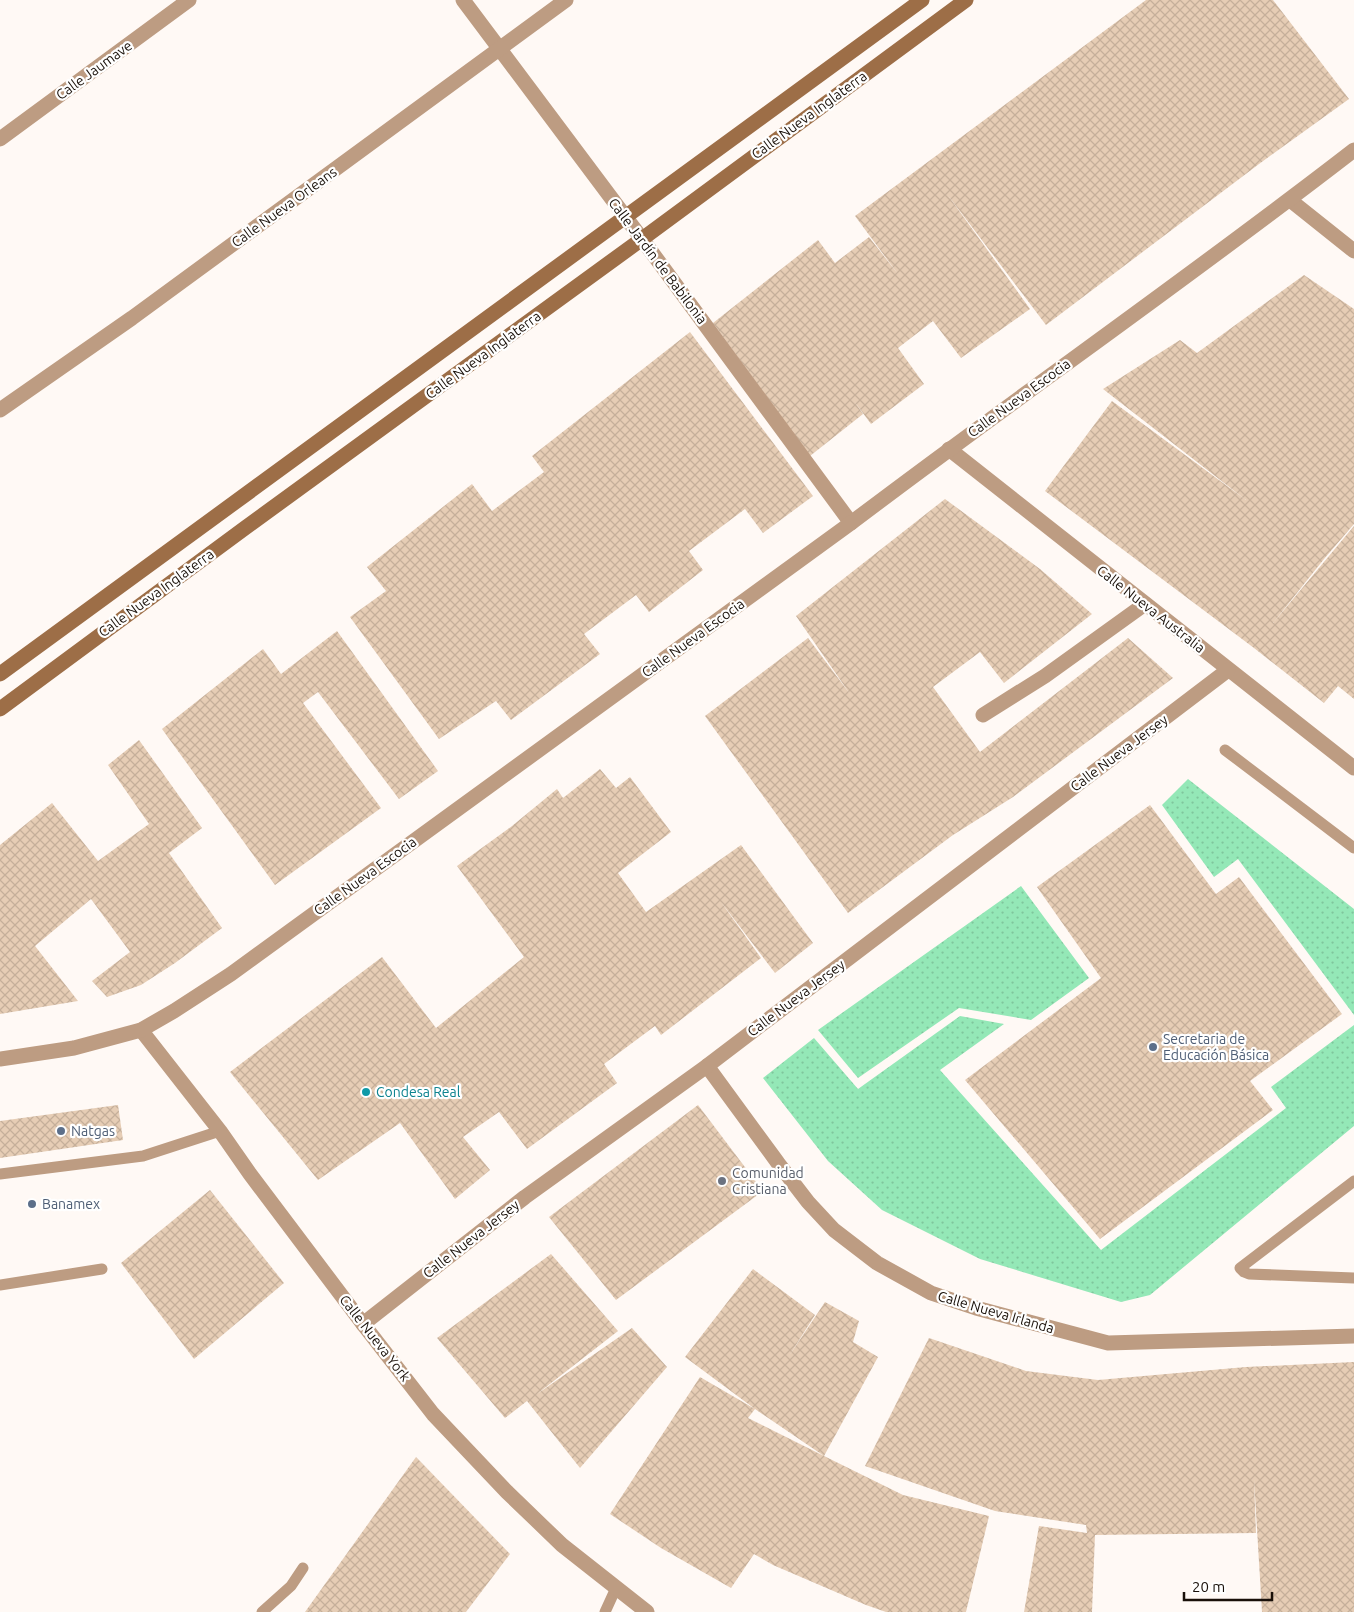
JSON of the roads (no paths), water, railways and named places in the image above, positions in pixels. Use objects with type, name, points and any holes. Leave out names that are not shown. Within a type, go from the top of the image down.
[{"type":"street","name":"Calle Jaumave","points":[[0,139],[189,0]]},
{"type":"street","name":"Calle Jardín de Babilonia","points":[[463,0],[626,217],[851,523]]},
{"type":"street","name":"Calle Nueva Orleans","points":[[0,410],[140,313],[566,0]]},
{"type":"street","name":"Calle Nueva Inglaterra","points":[[0,674],[922,0]]},
{"type":"street","name":"Calle Nueva Inglaterra","points":[[0,709],[245,528],[642,240],[966,0]]},
{"type":"street","name":"Calle Nueva Escocia","points":[[0,1059],[74,1048],[140,1030],[174,1011],[231,974],[851,523],[949,449],[1290,200],[1354,150]]},
{"type":"street","points":[[1290,200],[1354,251]]},
{"type":"street","name":"Calle Nueva Australia","points":[[949,449],[1354,768]]},
{"type":"street","points":[[983,715],[1045,676],[1145,604]]},
{"type":"street","name":"Calle Nueva Jersey","points":[[363,1324],[526,1197],[707,1066],[1228,670]]},
{"type":"street","name":"Calle Nueva York","points":[[140,1030],[220,1131],[250,1174],[433,1414],[507,1492],[562,1545],[647,1612]]},
{"type":"street","name":"Calle Nueva Irlanda","points":[[707,1066],[778,1164],[808,1202],[834,1230],[877,1262],[931,1293],[976,1308],[1108,1343],[1354,1336]]},
{"type":"lane","points":[[1225,750],[1354,848]]},
{"type":"lane","points":[[0,1174],[143,1156],[220,1131]]},
{"type":"lane","points":[[1354,1181],[1240,1268],[1249,1274],[1354,1278]]},
{"type":"lane","points":[[0,1285],[102,1269]]},
{"type":"lane","points":[[262,1612],[290,1586],[303,1568]]},
{"type":"lane","points":[[605,1612],[616,1588]]},
{"type":"place","name":"Secretaria de Educación Básica","points":[[1153,1047]]},
{"type":"place","name":"Condesa Real","points":[[366,1092]]},
{"type":"place","name":"Natgas","points":[[61,1131]]},
{"type":"place","name":"Comunidad Cristiana","points":[[722,1181]]},
{"type":"place","name":"Banamex","points":[[32,1204]]}]
